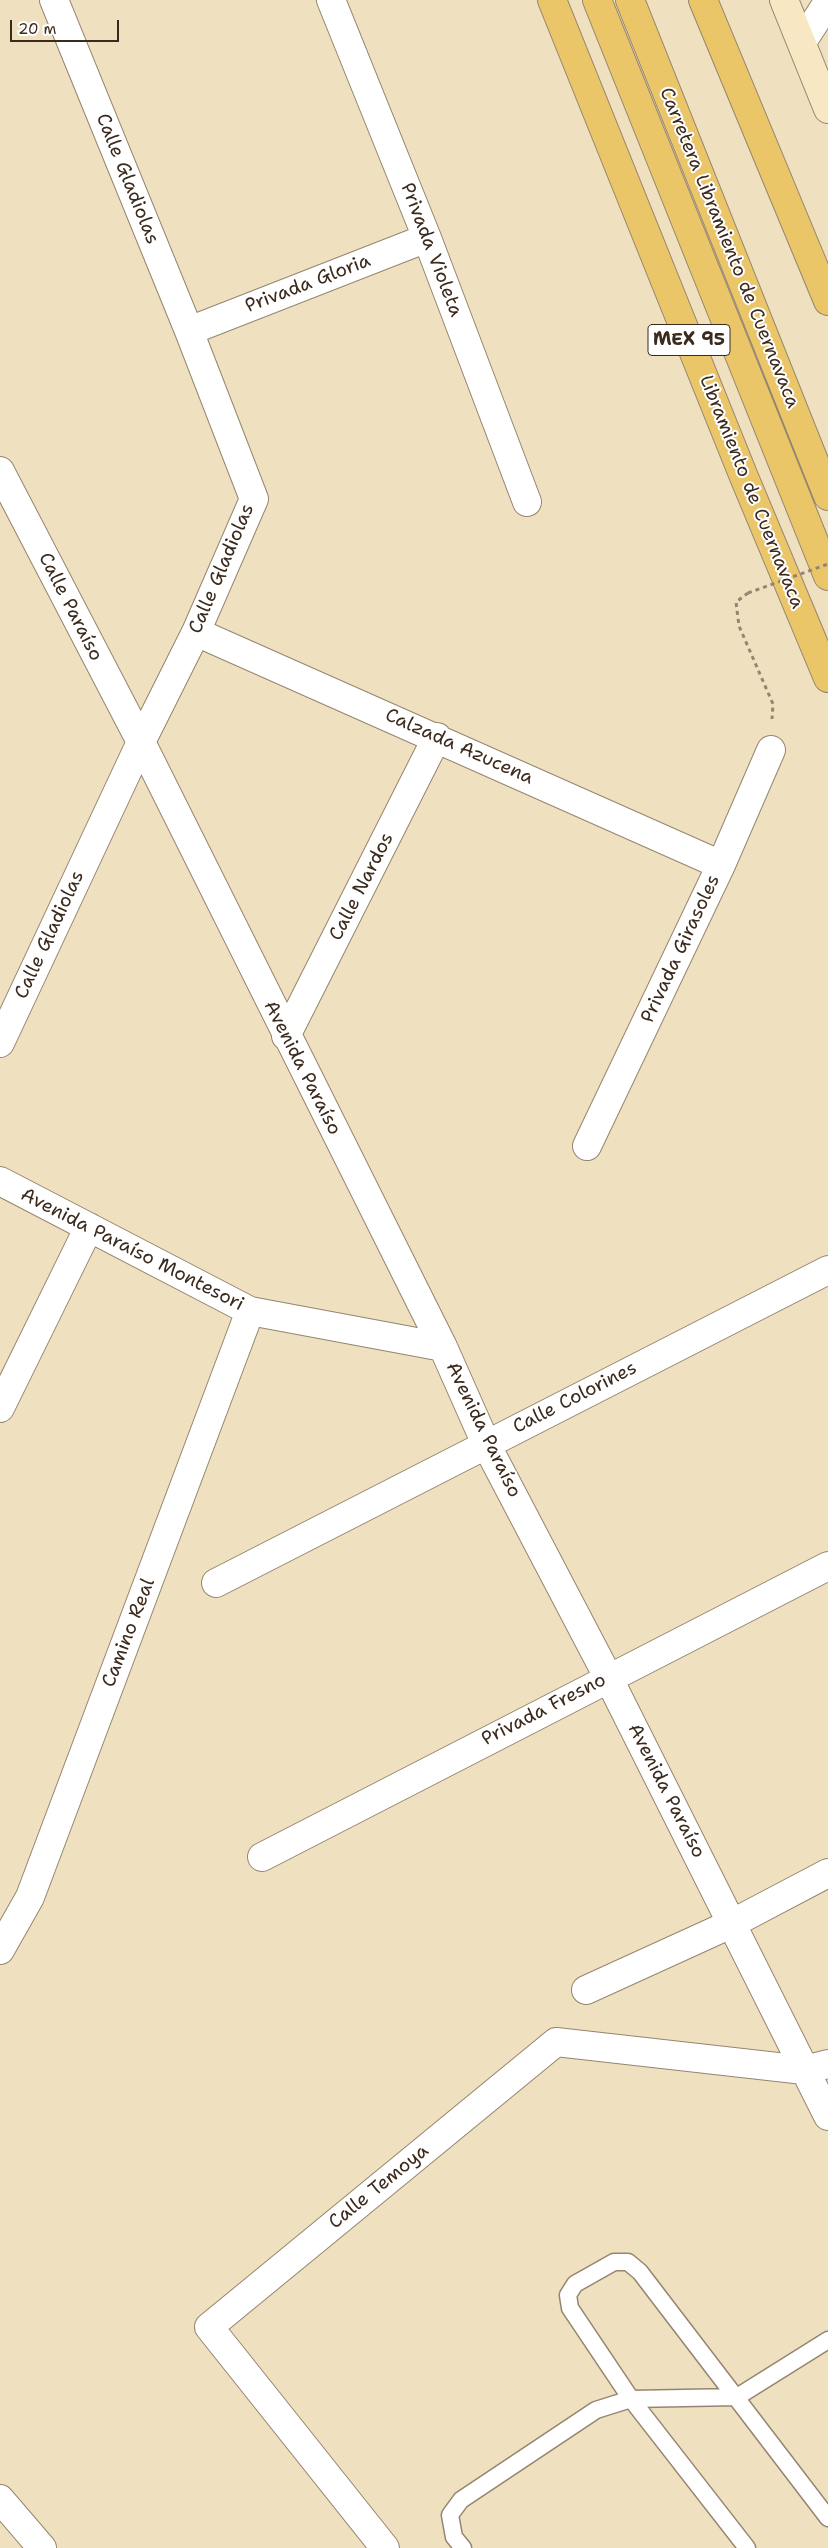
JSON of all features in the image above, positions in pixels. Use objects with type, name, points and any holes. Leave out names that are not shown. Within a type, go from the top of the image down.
[{"type":"main road","name":"Libramiento de Cuernavaca","points":[[552,0],[744,477],[828,678]]},
{"type":"main road","name":"Carretera Libramiento de Cuernavaca","points":[[597,0],[828,576]]},
{"type":"main road","name":"Carretera Libramiento de Cuernavaca","points":[[630,0],[828,496]]},
{"type":"main road","points":[[703,0],[828,301]]},
{"type":"street","name":"Calle Gladiolas","points":[[0,1043],[140,742],[196,632],[254,499],[189,331],[54,0]]},
{"type":"street","name":"Privada Violeta","points":[[331,0],[427,238],[528,502]]},
{"type":"street","points":[[784,0],[828,109]]},
{"type":"street","points":[[802,42],[828,2]]},
{"type":"street","name":"Privada Gloria","points":[[189,331],[427,238]]},
{"type":"street","name":"Calle Paraíso","points":[[0,471],[8,509],[140,742]]},
{"type":"street","name":"Calzada Azucena","points":[[196,632],[437,737],[721,865]]},
{"type":"street","name":"Calle Nardos","points":[[286,1036],[437,737]]},
{"type":"street","name":"Avenida Paraíso","points":[[140,742],[443,1347],[486,1444],[608,1677],[733,1923],[816,2067],[828,2116]]},
{"type":"street","name":"Privada Girasoles","points":[[587,1146],[721,865],[771,750]]},
{"type":"street","name":"Avenida Paraíso Montesori","points":[[0,1181],[250,1311],[443,1347]]},
{"type":"street","points":[[0,1408],[89,1228]]},
{"type":"street","name":"Calle Colorines","points":[[216,1583],[828,1270]]},
{"type":"street","name":"Camino Real","points":[[0,1950],[30,1897],[250,1311]]},
{"type":"street","name":"Privada Fresno","points":[[262,1857],[608,1677],[828,1566]]},
{"type":"street","points":[[586,1990],[733,1923],[828,1873]]},
{"type":"street","name":"Calle Temoya","points":[[385,2548],[209,2327],[556,2042],[816,2067]]},
{"type":"street","points":[[0,2499],[42,2548]]},
{"type":"lane","points":[[747,2548],[631,2398],[570,2308],[568,2295],[575,2284],[614,2262],[628,2262],[640,2272],[828,2518]]},
{"type":"lane","points":[[463,2548],[454,2537],[450,2516],[461,2500],[596,2410],[631,2398],[736,2397],[828,2340]]},
{"type":"path","points":[[771,750],[773,704],[739,626],[736,602],[748,593],[828,564]]}]
